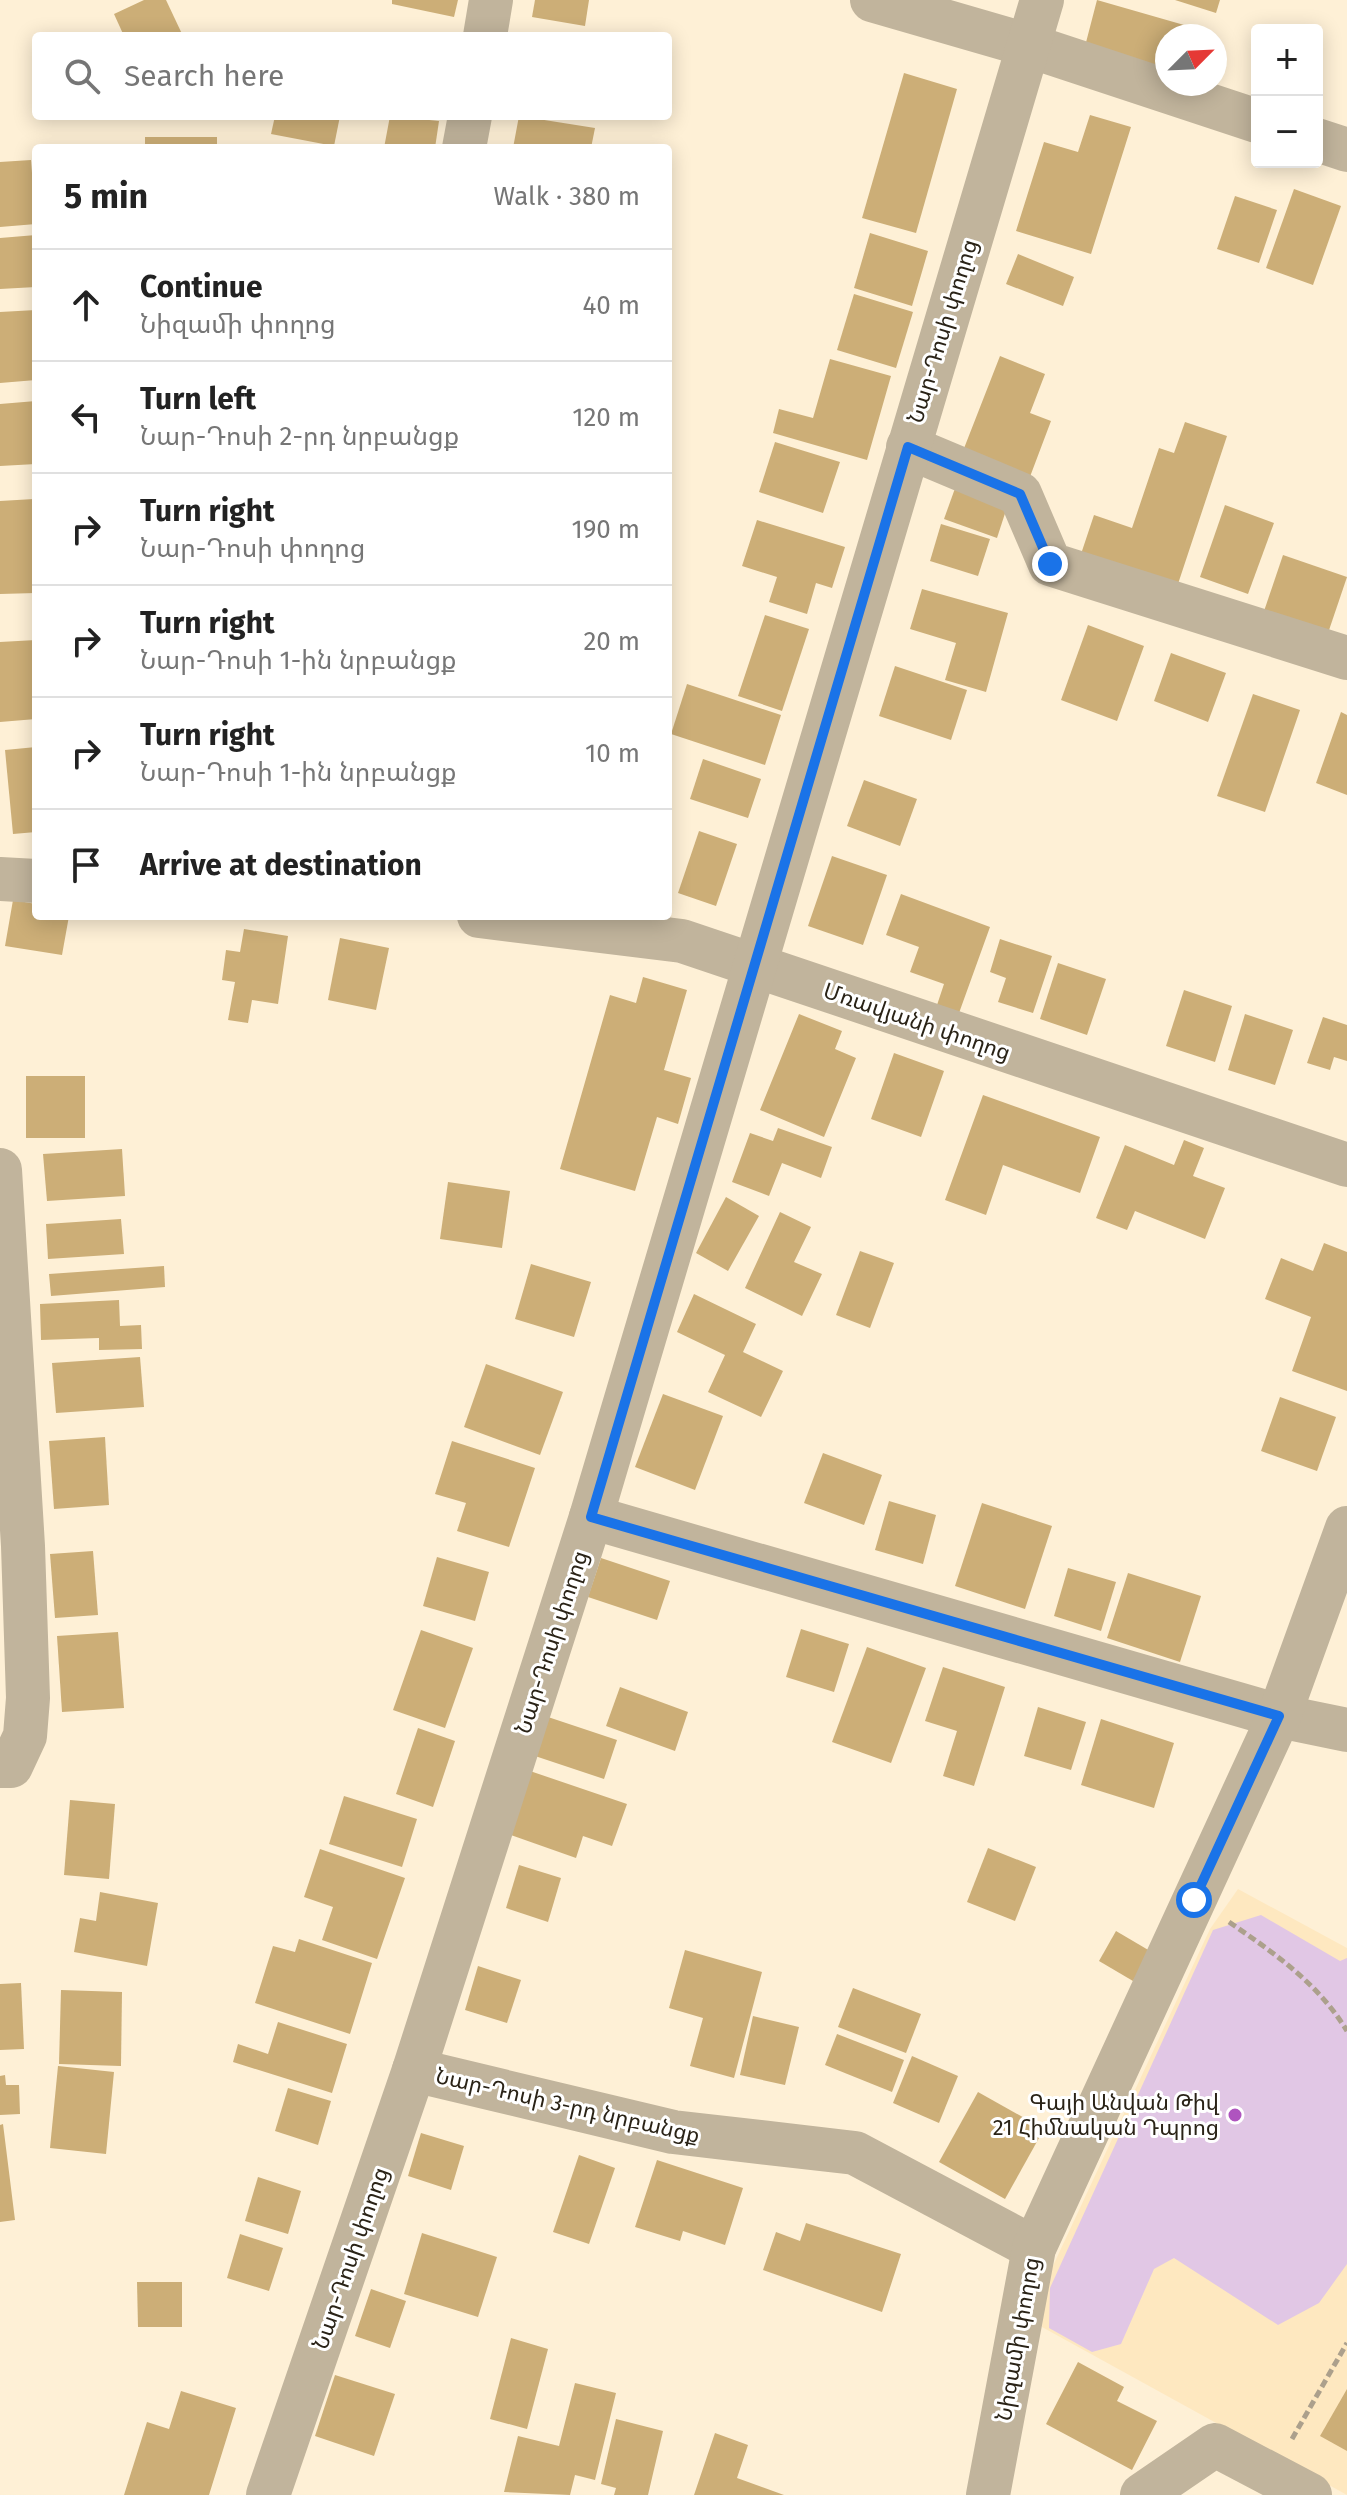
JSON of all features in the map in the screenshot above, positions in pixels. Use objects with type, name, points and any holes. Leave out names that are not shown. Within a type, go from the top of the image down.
[{"type":"street","points":[[486,32],[491,0]]},
{"type":"street","points":[[872,0],[1027,45],[1251,119]]},
{"type":"street","name":"Նար-Դոսի փողոց","points":[[268,2495],[414,2070],[591,1517],[1042,0]]},
{"type":"street","points":[[465,144],[469,120]]},
{"type":"street","points":[[1323,142],[1347,150]]},
{"type":"street","points":[[908,447],[1020,494],[1050,564],[1347,658]]},
{"type":"street","points":[[0,879],[32,881]]},
{"type":"street","name":"Մռավյանի փողոց","points":[[511,920],[682,941],[1347,1165]]},
{"type":"street","points":[[0,1170],[15,1389],[28,1698],[25,1736],[11,1766],[0,1766]]},
{"type":"street","points":[[591,1517],[1279,1716],[1347,1730]]},
{"type":"street","name":"Նիզամի փողոց","points":[[988,2495],[1034,2248],[1279,1716],[1347,1528]]},
{"type":"street","name":"Նար-Դոսի 3-րդ նրբանցք","points":[[414,2070],[673,2132],[855,2153],[1034,2248]]},
{"type":"street","points":[[1142,2495],[1215,2445],[1310,2495]]},
{"type":"path","points":[[1194,1900],[1288,1965],[1329,2000],[1347,2031]]},
{"type":"path","points":[[1271,2474],[1347,2343]]},
{"type":"shaded area","name":"Գայի Անվան Թիվ 21 Հիմնական Դպրոց","points":[[1238,1889],[1347,1948],[1347,2495],[1042,2327],[1045,2283],[1210,1929]]},
{"type":"shaded area","name":"Գայի Անվան Թիվ 21 Հիմնական Դպրոց","points":[[1261,1915],[1340,1961],[1347,1958],[1347,2264],[1319,2303],[1278,2325],[1174,2258],[1154,2269],[1121,2344],[1092,2352],[1049,2328],[1050,2288],[1213,1930]]},
{"type":"building","points":[[144,0],[166,0],[181,32],[122,32],[114,14]]},
{"type":"building","points":[[392,0],[458,0],[454,17],[392,4]]},
{"type":"building","points":[[535,0],[589,0],[585,26],[532,17]]},
{"type":"building","points":[[1097,0],[1181,24],[1155,24],[1155,75],[1083,54]]},
{"type":"building","points":[[1175,0],[1220,0],[1216,13]]},
{"type":"building","points":[[904,73],[957,89],[916,233],[862,218]]},
{"type":"building","points":[[1090,115],[1131,127],[1091,254],[1016,231],[1044,142],[1078,152]]},
{"type":"building","points":[[274,120],[339,120],[334,144],[271,134]]},
{"type":"building","points":[[389,120],[439,121],[436,144],[385,144]]},
{"type":"building","points":[[518,120],[544,120],[595,128],[592,144],[514,144]]},
{"type":"building","points":[[145,137],[217,137],[217,144],[145,144]]},
{"type":"building","points":[[31,160],[32,224],[0,227],[0,162]]},
{"type":"building","points":[[1294,189],[1341,206],[1313,285],[1266,268]]},
{"type":"building","points":[[1235,196],[1277,210],[1259,263],[1217,249]]},
{"type":"building","points":[[870,233],[928,251],[912,306],[854,288]]},
{"type":"building","points":[[32,235],[32,287],[0,289],[0,238]]},
{"type":"building","points":[[1018,254],[1074,277],[1063,306],[1006,284]]},
{"type":"building","points":[[854,294],[913,312],[896,368],[837,350]]},
{"type":"building","points":[[32,310],[32,380],[0,383],[0,312]]},
{"type":"building","points":[[1000,356],[1045,374],[1030,413],[1051,421],[1028,482],[961,456]]},
{"type":"building","points":[[830,359],[891,376],[867,460],[773,433],[779,409],[813,418]]},
{"type":"building","points":[[32,401],[32,464],[0,466],[0,404]]},
{"type":"building","points":[[1185,422],[1227,436],[1175,593],[1079,560],[1094,515],[1132,528],[1159,448],[1174,453]]},
{"type":"building","points":[[775,442],[840,462],[823,513],[759,492]]},
{"type":"building","points":[[958,480],[1010,498],[997,538],[944,519]]},
{"type":"building","points":[[32,499],[32,593],[0,594],[0,501]]},
{"type":"building","points":[[1225,505],[1274,523],[1248,594],[1200,577]]},
{"type":"building","points":[[757,520],[845,547],[832,588],[816,583],[807,614],[769,602],[777,577],[742,566]]},
{"type":"building","points":[[941,524],[990,539],[978,576],[930,561]]},
{"type":"building","points":[[1283,555],[1347,577],[1326,639],[1262,617]]},
{"type":"building","points":[[922,589],[1008,613],[986,692],[945,680],[956,643],[910,629]]},
{"type":"building","points":[[765,615],[809,629],[782,711],[738,696]]},
{"type":"building","points":[[1088,625],[1144,646],[1117,721],[1061,700]]},
{"type":"building","points":[[32,640],[32,719],[0,722],[0,642]]},
{"type":"building","points":[[1171,653],[1226,673],[1208,722],[1154,701]]},
{"type":"building","points":[[895,666],[967,690],[951,740],[879,716]]},
{"type":"building","points":[[687,684],[781,715],[765,765],[672,734]]},
{"type":"building","points":[[1253,694],[1300,710],[1265,812],[1217,796]]},
{"type":"building","points":[[1341,712],[1347,715],[1347,795],[1316,783]]},
{"type":"building","points":[[32,747],[32,832],[13,834],[5,750]]},
{"type":"building","points":[[703,759],[761,779],[748,818],[690,799]]},
{"type":"building","points":[[864,780],[917,799],[900,846],[847,826]]},
{"type":"building","points":[[699,831],[737,844],[716,906],[678,893]]},
{"type":"building","points":[[832,856],[887,875],[863,945],[808,926]]},
{"type":"building","points":[[901,894],[990,927],[959,1013],[937,1005],[944,984],[910,972],[919,947],[886,935]]},
{"type":"building","points":[[13,900],[32,903],[32,920],[68,920],[62,955],[5,946]]},
{"type":"building","points":[[244,929],[288,936],[278,1004],[252,1000],[248,1023],[228,1020],[235,982],[222,980],[226,950],[240,952]]},
{"type":"building","points":[[340,938],[389,948],[376,1010],[328,1000]]},
{"type":"building","points":[[1000,939],[1052,956],[1033,1013],[998,1002],[1006,978],[990,972]]},
{"type":"building","points":[[1058,963],[1106,979],[1087,1035],[1040,1019]]},
{"type":"building","points":[[643,977],[687,990],[664,1070],[691,1078],[678,1124],[657,1117],[635,1191],[560,1169],[610,995],[636,1003]]},
{"type":"building","points":[[1184,990],[1232,1006],[1215,1062],[1166,1046]]},
{"type":"building","points":[[799,1014],[842,1031],[835,1049],[856,1058],[824,1137],[760,1110]]},
{"type":"building","points":[[1245,1014],[1293,1030],[1275,1085],[1228,1070]]},
{"type":"building","points":[[1323,1017],[1347,1025],[1347,1061],[1334,1057],[1330,1070],[1307,1063]]},
{"type":"building","points":[[894,1053],[944,1071],[921,1137],[871,1119]]},
{"type":"building","points":[[26,1076],[85,1076],[85,1138],[26,1138]]},
{"type":"building","points":[[983,1095],[1100,1137],[1080,1193],[1003,1165],[986,1215],[945,1200]]},
{"type":"building","points":[[778,1128],[832,1147],[821,1178],[782,1163],[769,1196],[732,1182],[750,1133],[773,1141]]},
{"type":"building","points":[[1184,1140],[1204,1148],[1193,1176],[1225,1188],[1205,1239],[1135,1211],[1127,1230],[1096,1218],[1125,1145],[1174,1165]]},
{"type":"building","points":[[122,1149],[125,1196],[47,1201],[43,1154]]},
{"type":"building","points":[[448,1182],[510,1191],[502,1248],[440,1239]]},
{"type":"building","points":[[726,1197],[759,1216],[728,1271],[696,1253]]},
{"type":"building","points":[[780,1212],[811,1227],[794,1262],[822,1274],[802,1316],[745,1288]]},
{"type":"building","points":[[121,1219],[124,1254],[48,1259],[46,1224]]},
{"type":"building","points":[[1324,1243],[1347,1252],[1347,1391],[1292,1371],[1311,1317],[1265,1299],[1281,1258],[1313,1271]]},
{"type":"building","points":[[860,1251],[894,1263],[870,1328],[836,1315]]},
{"type":"building","points":[[531,1264],[591,1282],[574,1337],[515,1319]]},
{"type":"building","points":[[164,1266],[165,1287],[51,1296],[49,1274]]},
{"type":"building","points":[[694,1294],[756,1324],[743,1352],[783,1371],[761,1417],[708,1392],[725,1355],[677,1332]]},
{"type":"building","points":[[119,1300],[120,1326],[141,1325],[142,1349],[99,1350],[99,1338],[41,1340],[40,1304]]},
{"type":"building","points":[[140,1357],[144,1407],[56,1413],[52,1363]]},
{"type":"building","points":[[486,1364],[563,1392],[540,1455],[464,1427]]},
{"type":"building","points":[[663,1394],[723,1416],[695,1490],[635,1467]]},
{"type":"building","points":[[1280,1397],[1336,1417],[1317,1471],[1261,1451]]},
{"type":"building","points":[[105,1437],[109,1505],[54,1509],[49,1441]]},
{"type":"building","points":[[452,1441],[535,1468],[509,1547],[457,1531],[466,1503],[435,1494]]},
{"type":"building","points":[[823,1453],[882,1475],[864,1525],[804,1503]]},
{"type":"building","points":[[889,1501],[936,1515],[923,1564],[875,1550]]},
{"type":"building","points":[[982,1503],[1052,1526],[1025,1609],[955,1586]]},
{"type":"building","points":[[93,1551],[98,1615],[55,1618],[50,1554]]},
{"type":"building","points":[[437,1557],[489,1572],[475,1621],[423,1606]]},
{"type":"building","points":[[601,1558],[670,1581],[657,1620],[588,1597]]},
{"type":"building","points":[[1068,1568],[1116,1582],[1101,1631],[1054,1616]]},
{"type":"building","points":[[1128,1573],[1201,1596],[1180,1662],[1107,1638]]},
{"type":"building","points":[[801,1629],[849,1644],[834,1692],[786,1677]]},
{"type":"building","points":[[421,1630],[473,1648],[445,1728],[393,1710]]},
{"type":"building","points":[[118,1632],[124,1708],[62,1712],[57,1636]]},
{"type":"building","points":[[867,1647],[926,1668],[891,1763],[832,1742]]},
{"type":"building","points":[[943,1667],[1005,1687],[974,1786],[943,1776],[957,1731],[925,1721]]},
{"type":"building","points":[[620,1687],[688,1712],[675,1751],[606,1726]]},
{"type":"building","points":[[1038,1707],[1086,1722],[1071,1770],[1024,1756]]},
{"type":"building","points":[[548,1717],[617,1740],[604,1779],[535,1756]]},
{"type":"building","points":[[1101,1719],[1174,1743],[1154,1808],[1081,1785]]},
{"type":"building","points":[[418,1728],[455,1741],[433,1807],[396,1794]]},
{"type":"building","points":[[530,1771],[627,1804],[612,1846],[583,1836],[576,1858],[508,1834]]},
{"type":"building","points":[[344,1796],[417,1819],[402,1867],[329,1844]]},
{"type":"building","points":[[70,1800],[115,1804],[109,1879],[64,1875]]},
{"type":"building","points":[[988,1848],[1036,1867],[1015,1921],[967,1902]]},
{"type":"building","points":[[320,1849],[405,1878],[377,1959],[322,1940],[333,1907],[304,1897]]},
{"type":"building","points":[[519,1865],[561,1878],[548,1922],[506,1908]]},
{"type":"building","points":[[100,1892],[158,1903],[147,1966],[74,1952],[80,1918],[96,1921]]},
{"type":"building","points":[[1116,1931],[1150,1951],[1133,1981],[1099,1961]]},
{"type":"building","points":[[299,1939],[372,1963],[350,2034],[255,2003],[273,1946],[295,1952]]},
{"type":"building","points":[[685,1950],[762,1972],[734,2078],[690,2066],[703,2018],[669,2008]]},
{"type":"building","points":[[478,1966],[521,1980],[507,2023],[465,2010]]},
{"type":"building","points":[[21,1983],[24,2049],[0,2050],[0,1984]]},
{"type":"building","points":[[853,1988],[921,2014],[906,2053],[838,2027]]},
{"type":"building","points":[[61,1990],[122,1992],[121,2066],[59,2064]]},
{"type":"building","points":[[753,2016],[799,2027],[785,2085],[740,2075]]},
{"type":"building","points":[[278,2022],[347,2044],[332,2093],[233,2062],[238,2044],[268,2054]]},
{"type":"building","points":[[837,2034],[904,2060],[892,2092],[825,2065]]},
{"type":"building","points":[[912,2056],[958,2076],[939,2123],[893,2103]]},
{"type":"building","points":[[58,2066],[114,2072],[106,2154],[50,2148]]},
{"type":"building","points":[[5,2075],[6,2085],[19,2085],[20,2114],[0,2115],[0,2076]]},
{"type":"building","points":[[288,2088],[331,2101],[318,2145],[275,2131]]},
{"type":"building","points":[[978,2092],[1044,2129],[1005,2199],[939,2162]]},
{"type":"building","points":[[3,2124],[15,2220],[0,2222],[0,2125]]},
{"type":"building","points":[[421,2133],[464,2146],[451,2190],[408,2176]]},
{"type":"building","points":[[579,2155],[615,2168],[589,2244],[553,2232]]},
{"type":"building","points":[[657,2160],[743,2188],[725,2245],[683,2231],[680,2241],[635,2227]]},
{"type":"building","points":[[258,2177],[301,2191],[288,2234],[245,2221]]},
{"type":"building","points":[[806,2223],[901,2254],[882,2312],[763,2270],[776,2232],[800,2241]]},
{"type":"building","points":[[422,2233],[497,2257],[478,2317],[404,2294]]},
{"type":"building","points":[[240,2234],[283,2248],[269,2291],[227,2278]]},
{"type":"building","points":[[137,2282],[182,2282],[182,2327],[138,2327]]},
{"type":"building","points":[[371,2289],[406,2301],[390,2348],[355,2336]]},
{"type":"building","points":[[511,2338],[548,2349],[527,2429],[490,2419]]},
{"type":"building","points":[[1078,2362],[1124,2387],[1117,2401],[1157,2421],[1132,2470],[1046,2424]]},
{"type":"building","points":[[335,2375],[395,2394],[374,2456],[315,2436]]},
{"type":"building","points":[[575,2383],[616,2393],[595,2480],[575,2475],[570,2495],[504,2492],[518,2436],[559,2446]]},
{"type":"building","points":[[1347,2389],[1347,2451],[1320,2436]]},
{"type":"building","points":[[181,2391],[236,2408],[209,2495],[124,2495],[147,2422],[169,2429]]},
{"type":"building","points":[[616,2419],[663,2431],[648,2495],[614,2495],[616,2488],[601,2484]]},
{"type":"building","points":[[715,2433],[748,2445],[737,2478],[784,2495],[694,2495]]},
{"type":"place","name":"Գայի Անվան Թիվ 21 Հիմնական Դպրոց","points":[[1235,2115]]},
{"type":"route","points":[[1050,564],[1034,534],[1020,494],[908,447],[591,1517],[1279,1716],[1194,1900]]}]
